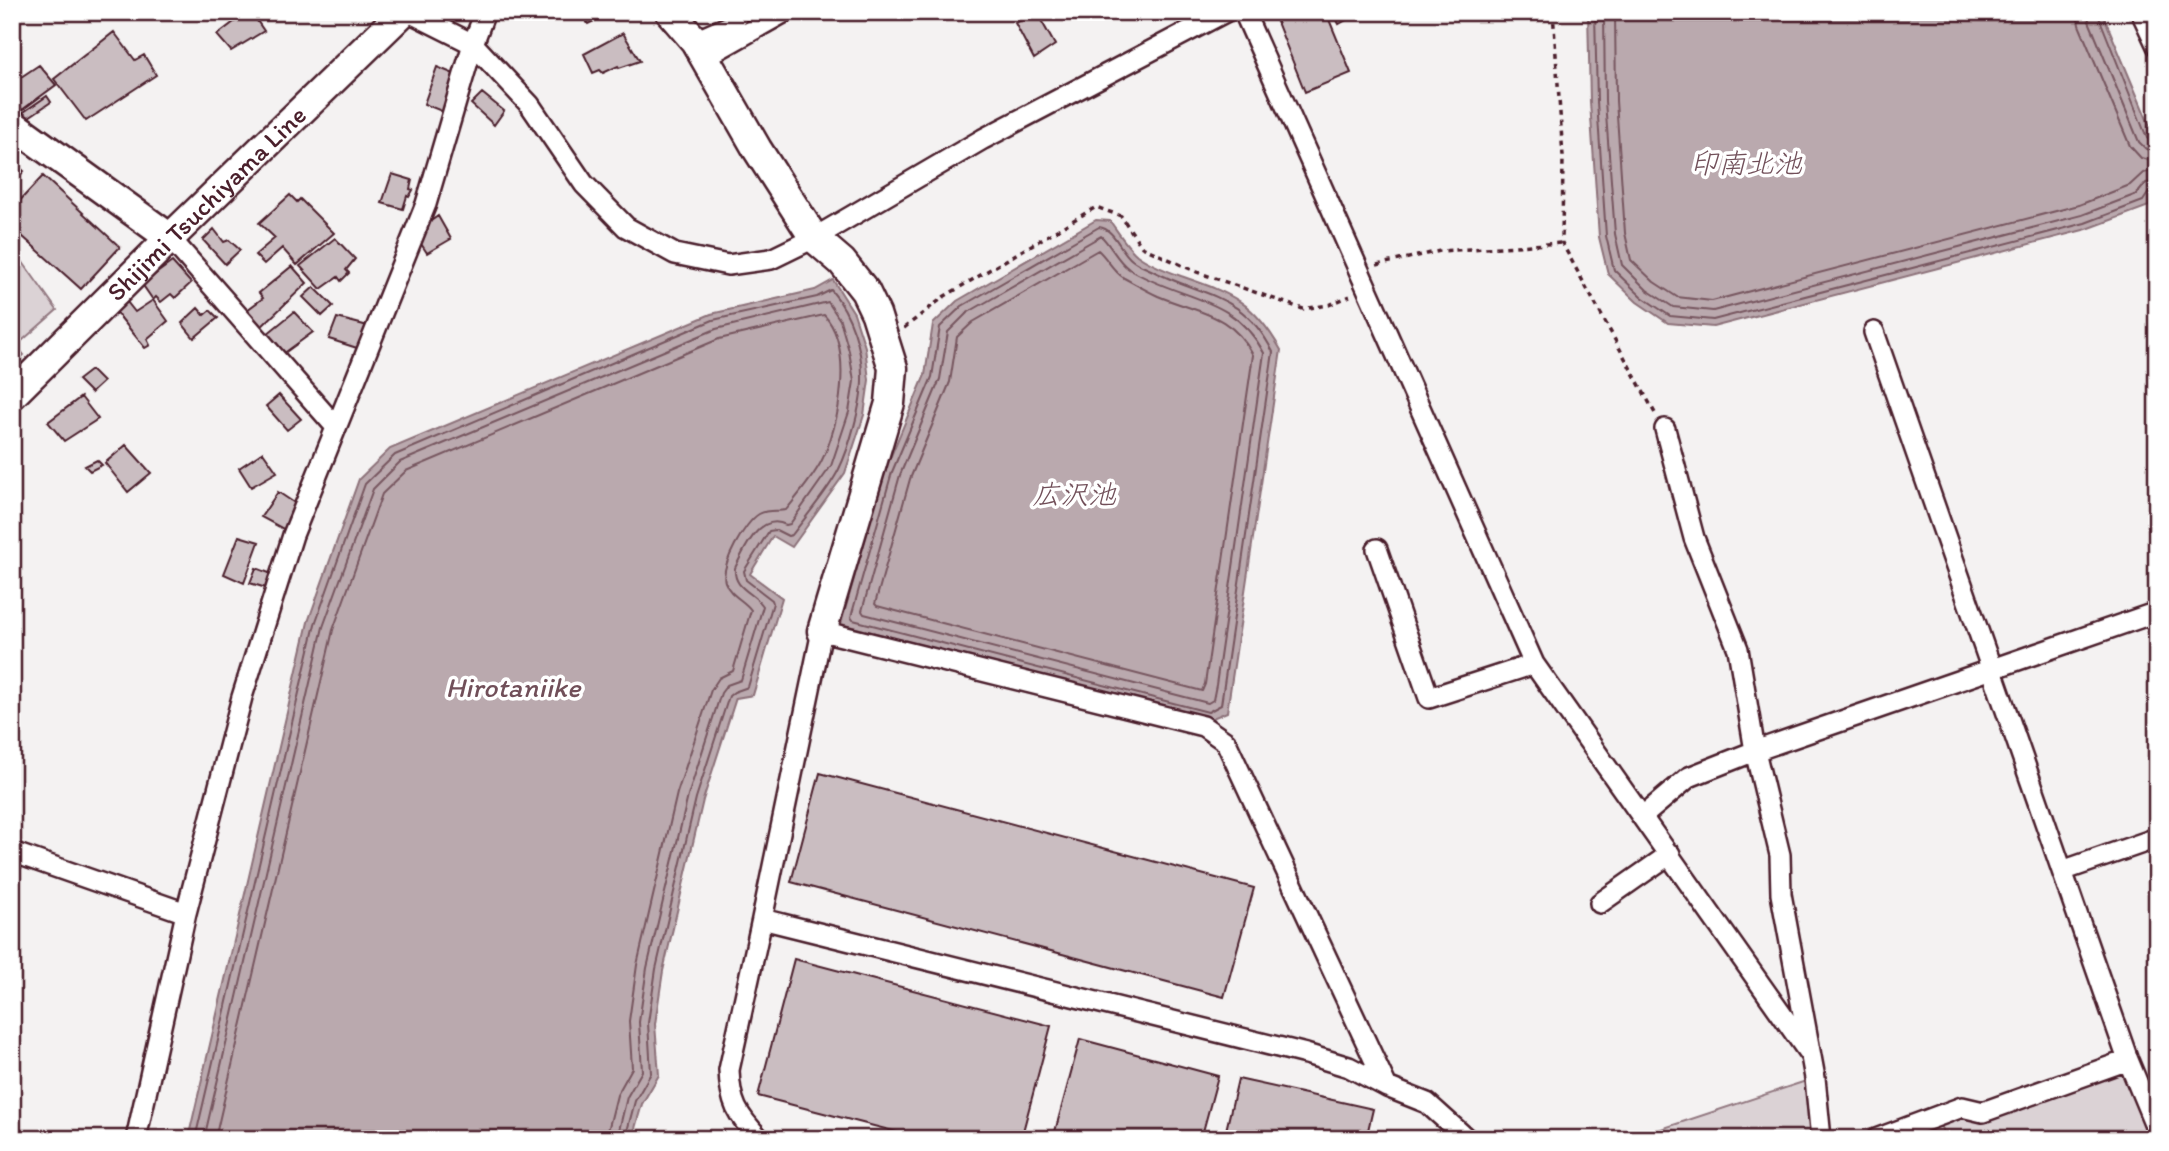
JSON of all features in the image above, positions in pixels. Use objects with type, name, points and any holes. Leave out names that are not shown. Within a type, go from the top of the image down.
[{"type":"street","name":"Shijimi Tsuchiyama Line","points":[[12,395],[403,12]]},
{"type":"street","points":[[409,12],[473,44],[530,105],[584,184],[626,228],[675,254],[728,265],[771,259],[814,238],[983,139],[1225,12]]},
{"type":"street","points":[[136,1139],[186,913],[242,697],[293,535],[426,204],[485,12]]},
{"type":"street","points":[[670,12],[700,49],[757,149],[814,238],[842,262],[866,292],[886,342],[893,368],[890,404],[822,631],[729,1070],[730,1095],[741,1119],[760,1139]]},
{"type":"street","points":[[700,49],[734,24],[738,12]]},
{"type":"street","points":[[750,32],[757,12]]},
{"type":"street","points":[[700,49],[750,32],[785,12]]},
{"type":"street","points":[[1244,12],[1534,664],[1811,1056]]},
{"type":"street","points":[[2141,12],[2157,46]]},
{"type":"street","points":[[12,124],[170,238],[335,426]]},
{"type":"street","points":[[1874,332],[1990,671],[2128,1060],[2157,1130]]},
{"type":"street","points":[[1665,429],[1694,538],[1738,649],[1755,751],[1780,855],[1781,894],[1815,1078],[1821,1139]]},
{"type":"street","points":[[1377,549],[1429,698],[1534,664]]},
{"type":"street","points":[[1643,816],[1689,777],[1755,751],[2157,612]]},
{"type":"street","points":[[822,631],[1203,726],[1226,743],[1387,1087]]},
{"type":"street","points":[[2062,871],[2157,838]]},
{"type":"street","points":[[12,852],[186,913]]},
{"type":"street","points":[[1600,903],[1670,854]]},
{"type":"street","points":[[762,919],[1349,1067],[1387,1087],[1427,1103],[1467,1139]]},
{"type":"street","points":[[1876,1139],[1962,1107],[1983,1112],[2128,1060]]},
{"type":"path","points":[[1553,12],[1563,156],[1562,243],[1665,429]]},
{"type":"path","points":[[886,342],[945,296],[1096,207],[1121,216],[1142,247],[1197,272],[1303,309],[1329,306],[1367,288],[1372,266],[1440,251],[1562,243]]},
{"type":"shaded area","points":[[12,247],[57,310],[16,346],[24,355],[12,365]]},
{"type":"shaded area","points":[[2128,1060],[2157,1131],[2138,1139],[1946,1139],[1936,1116],[1983,1112]]},
{"type":"shaded area","points":[[1815,1078],[1821,1139],[1631,1139]]},
{"type":"water","name":"印南北池","points":[[1588,12],[2102,12],[2157,143],[2157,191],[2149,206],[2087,229],[1713,327],[1668,323],[1637,302],[1608,274],[1599,237],[1590,102]]},
{"type":"water","name":"広沢池","points":[[1096,220],[1110,221],[1130,248],[1147,261],[1240,301],[1261,320],[1281,350],[1227,712],[1208,720],[841,624],[885,470],[925,375],[933,324],[957,301]]},
{"type":"water","name":"Hirotaniike","points":[[833,280],[854,313],[865,347],[869,380],[864,415],[845,473],[792,547],[773,536],[750,574],[782,598],[753,695],[736,698],[703,800],[663,971],[655,1024],[659,1075],[642,1104],[632,1139],[188,1139],[308,622],[359,479],[390,449],[711,314],[815,290]]},
{"type":"building","points":[[247,12],[251,12],[264,31],[231,51],[217,35]]},
{"type":"building","points":[[596,12],[612,12],[588,24],[584,18]]},
{"type":"building","points":[[1273,12],[1326,12],[1351,73],[1305,92]]},
{"type":"building","points":[[1333,12],[1360,12],[1339,24]]},
{"type":"building","points":[[1037,13],[1055,45],[1034,59],[1015,23]]},
{"type":"building","points":[[114,32],[135,60],[144,55],[156,75],[86,121],[54,79]]},
{"type":"building","points":[[623,33],[640,61],[603,73],[600,70],[593,73],[584,54]]},
{"type":"building","points":[[39,65],[56,85],[22,110],[12,97],[12,83]]},
{"type":"building","points":[[437,67],[459,76],[444,112],[424,104]]},
{"type":"building","points":[[482,93],[504,111],[494,125],[471,104]]},
{"type":"building","points":[[47,96],[51,102],[23,121],[18,116]]},
{"type":"building","points":[[12,161],[24,171],[12,184]]},
{"type":"building","points":[[392,174],[412,180],[410,189],[413,190],[409,197],[407,196],[403,209],[382,203]]},
{"type":"building","points":[[43,176],[120,247],[81,289],[12,227],[12,209]]},
{"type":"building","points":[[290,195],[297,202],[300,199],[334,233],[297,265],[282,248],[264,264],[255,255],[275,238],[259,223]]},
{"type":"building","points":[[438,216],[451,239],[427,253],[414,233]]},
{"type":"building","points":[[214,229],[224,242],[229,240],[240,250],[225,264],[203,240]]},
{"type":"building","points":[[335,238],[355,259],[346,270],[349,273],[341,281],[338,277],[321,289],[300,266]]},
{"type":"building","points":[[172,262],[191,283],[175,298],[171,294],[161,302],[156,297],[153,300],[142,284]]},
{"type":"building","points":[[292,266],[307,283],[258,330],[243,313],[263,298],[259,293]]},
{"type":"building","points":[[314,287],[333,306],[322,316],[303,297]]},
{"type":"building","points":[[153,300],[168,321],[147,339],[150,345],[145,348],[116,312],[127,302],[135,312]]},
{"type":"building","points":[[198,308],[204,315],[210,310],[218,318],[194,338],[182,323]]},
{"type":"building","points":[[294,312],[313,332],[279,357],[262,338]]},
{"type":"building","points":[[337,318],[368,326],[357,348],[329,339]]},
{"type":"building","points":[[91,370],[103,382],[91,393],[78,380]]},
{"type":"building","points":[[279,395],[301,419],[287,430],[266,406]]},
{"type":"building","points":[[81,397],[98,419],[64,441],[48,422]]},
{"type":"building","points":[[126,445],[151,473],[128,492],[105,463]]},
{"type":"building","points":[[263,452],[277,472],[251,487],[239,468]]},
{"type":"building","points":[[97,460],[102,465],[90,471],[85,466]]},
{"type":"building","points":[[278,492],[296,504],[288,518],[292,519],[285,530],[261,517]]},
{"type":"building","points":[[239,536],[259,542],[244,583],[224,574]]},
{"type":"building","points":[[256,568],[272,574],[266,588],[250,583]]},
{"type":"building","points":[[820,773],[1254,888],[1224,997],[791,882]]},
{"type":"building","points":[[794,959],[1051,1026],[1021,1139],[924,1139],[758,1096]]},
{"type":"building","points":[[1080,1039],[1218,1076],[1201,1139],[1053,1139]]},
{"type":"building","points":[[1238,1079],[1373,1109],[1366,1139],[1224,1139]]},
{"type":"waterway","points":[[2136,1139],[2154,1132]]}]
